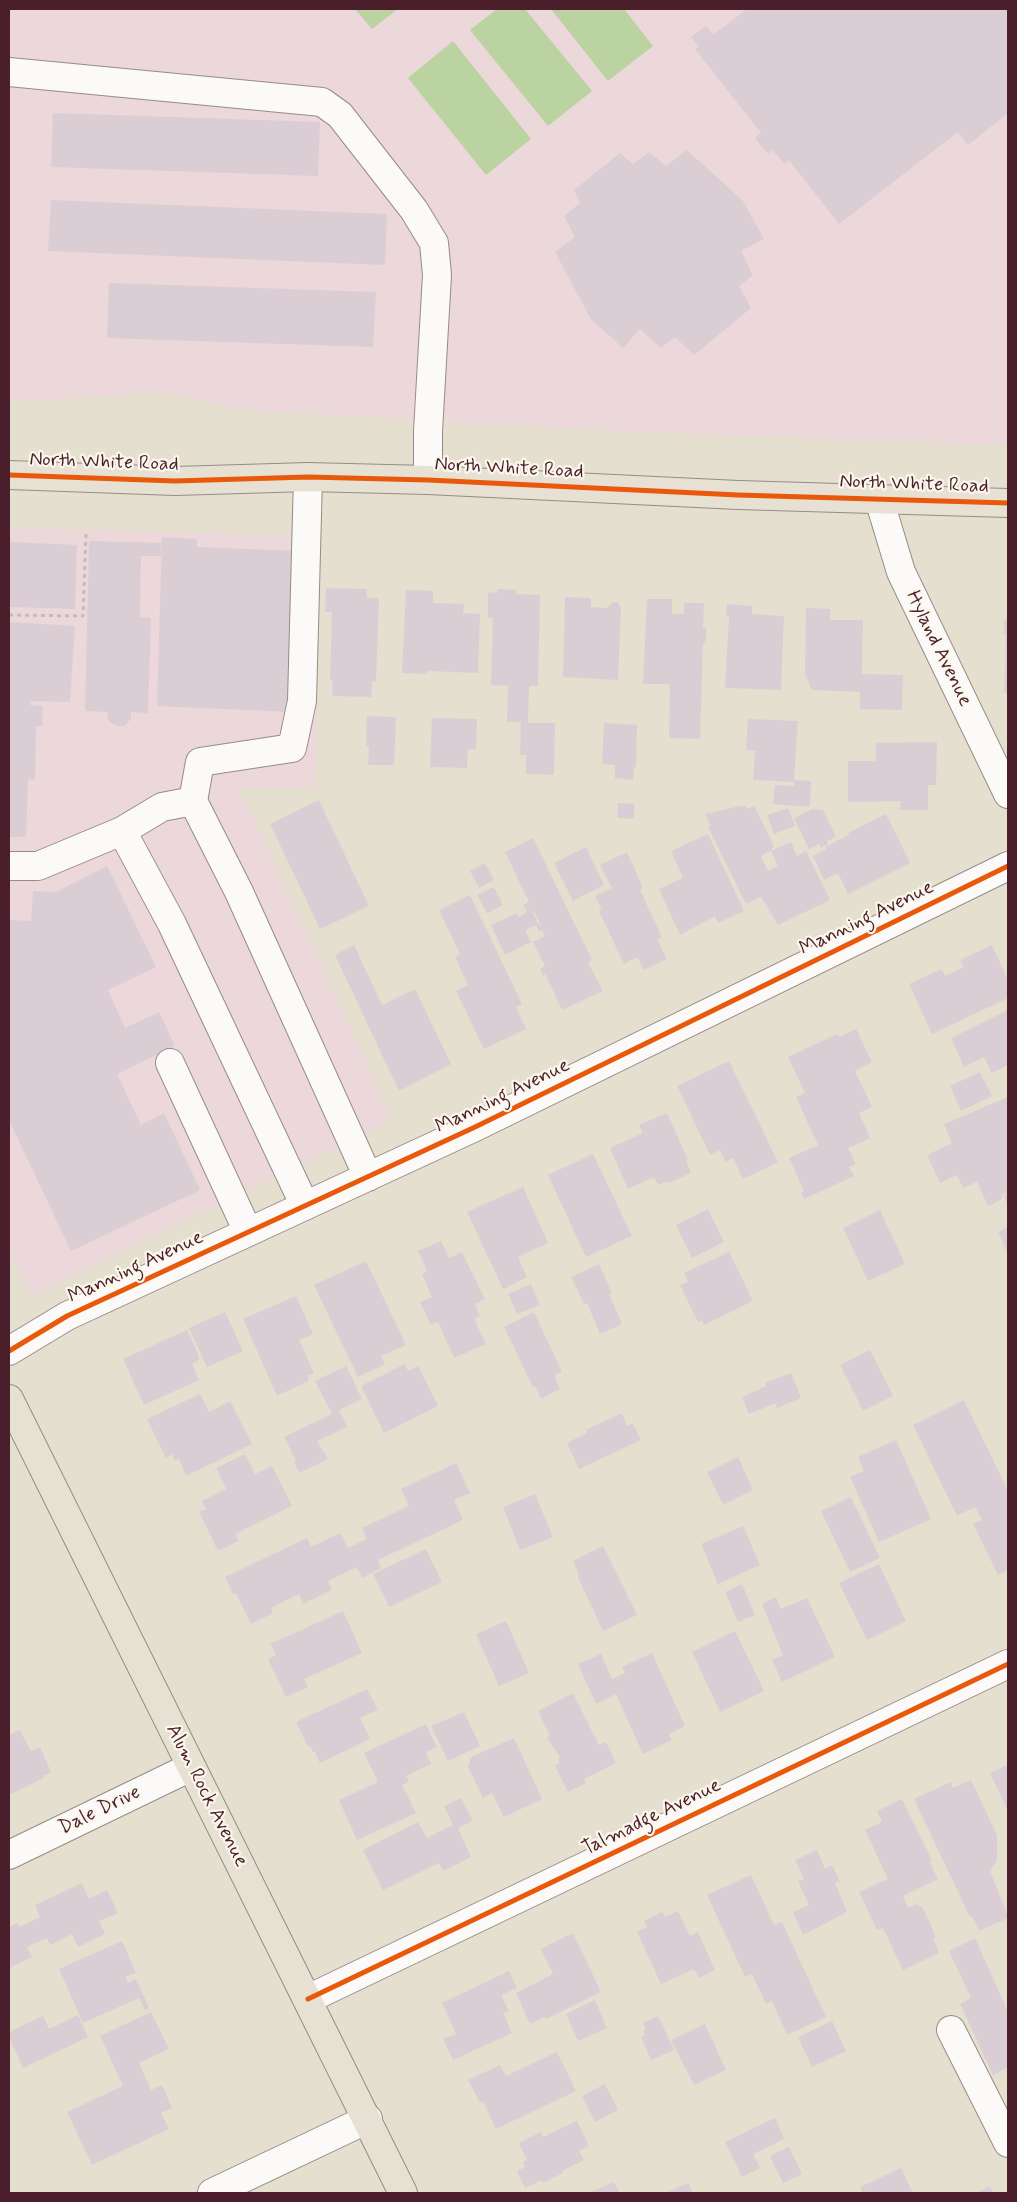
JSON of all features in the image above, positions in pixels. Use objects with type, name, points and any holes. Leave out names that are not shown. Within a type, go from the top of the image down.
[{"type":"main road","name":"North White Road","points":[[9,475],[175,481],[308,477],[428,480],[738,495],[1008,503]]},
{"type":"main road","name":"Alum Rock Avenue","points":[[9,1398],[404,2193]]},
{"type":"street","points":[[9,72],[322,102],[340,115],[414,210],[434,243],[437,275],[428,431],[428,480]]},
{"type":"street","points":[[308,477],[302,701],[292,748],[200,762],[193,801],[238,892],[368,1177]]},
{"type":"street","name":"Hyland Avenue","points":[[879,499],[901,572],[1008,794]]},
{"type":"street","points":[[9,866],[38,866],[122,831],[162,807],[193,801]]},
{"type":"street","points":[[122,831],[172,924],[305,1206]]},
{"type":"street","name":"Manning Avenue","points":[[9,1350],[67,1316],[482,1124],[1008,866]]},
{"type":"street","points":[[170,1063],[248,1232]]},
{"type":"street","name":"Talmadge Avenue","points":[[308,1999],[1008,1664]]},
{"type":"street","name":"Dale Drive","points":[[9,1855],[191,1767]]},
{"type":"street","points":[[951,2030],[1008,2143]]},
{"type":"street","points":[[212,2193],[368,2119]]},
{"type":"path","points":[[9,614],[83,616],[86,533]]},
{"type":"shaded area","points":[[9,9],[1008,9],[1008,445],[619,431],[246,410],[168,394],[148,393],[35,401],[9,400]]},
{"type":"shaded area","points":[[9,528],[322,536],[314,788],[239,787],[393,1120],[31,1295],[9,1249]]},
{"type":"green space","points":[[355,9],[398,9],[372,29]]},
{"type":"green space","points":[[497,9],[525,9],[592,91],[548,126],[470,30]]},
{"type":"green space","points":[[551,9],[624,9],[653,46],[608,81]]},
{"type":"green space","points":[[453,41],[531,139],[486,175],[408,78]]},
{"type":"building","points":[[747,9],[1008,9],[1008,113],[968,145],[958,132],[839,224],[789,160],[785,164],[773,150],[768,154],[755,138],[761,133],[695,49],[699,47],[691,37],[706,26],[713,35]]},
{"type":"building","points":[[53,113],[320,122],[318,176],[51,167]]},
{"type":"building","points":[[687,150],[743,201],[764,239],[741,251],[753,275],[739,286],[751,308],[694,355],[675,337],[661,348],[640,329],[623,348],[591,319],[555,252],[575,237],[564,216],[580,203],[574,190],[620,153],[633,164],[649,152],[666,166]]},
{"type":"building","points":[[51,200],[387,214],[385,265],[48,251]]},
{"type":"building","points":[[109,283],[376,292],[373,347],[107,338]]},
{"type":"building","points":[[162,537],[197,539],[197,547],[298,551],[292,712],[157,706]]},
{"type":"building","points":[[89,541],[161,543],[161,556],[141,556],[140,617],[151,618],[148,713],[131,712],[131,719],[124,726],[117,726],[111,723],[107,719],[108,712],[85,711]]},
{"type":"building","points":[[9,542],[77,545],[75,609],[9,607]]},
{"type":"building","points":[[326,588],[367,589],[367,598],[379,598],[376,681],[372,682],[371,697],[332,696],[333,680],[330,681],[332,612],[325,612]]},
{"type":"building","points":[[497,589],[516,590],[516,594],[540,595],[538,686],[529,686],[528,723],[555,723],[554,775],[526,774],[526,755],[520,755],[521,722],[507,722],[508,686],[491,685],[493,618],[488,618],[488,592],[497,593]]},
{"type":"building","points":[[406,590],[433,591],[433,603],[464,604],[463,613],[480,614],[478,673],[427,671],[427,674],[402,673]]},
{"type":"building","points":[[565,597],[591,598],[591,607],[607,608],[613,602],[618,602],[621,608],[618,680],[563,677]]},
{"type":"building","points":[[647,599],[672,599],[672,614],[684,614],[684,603],[704,603],[703,628],[706,628],[706,643],[703,643],[700,739],[669,738],[670,684],[643,684]]},
{"type":"building","points":[[727,604],[752,606],[752,614],[784,616],[781,690],[725,688],[729,616],[726,616]]},
{"type":"building","points":[[806,608],[830,609],[830,620],[863,620],[862,674],[903,675],[902,710],[860,709],[860,692],[812,690],[805,674]]},
{"type":"building","points":[[1008,618],[1008,693],[1004,693],[1006,634],[1004,634],[1004,621]]},
{"type":"building","points":[[9,622],[75,626],[70,702],[31,701],[30,705],[43,706],[42,726],[36,726],[35,780],[28,779],[26,837],[9,837]]},
{"type":"building","points":[[367,716],[396,717],[394,765],[368,765],[369,747],[366,746]]},
{"type":"building","points":[[432,718],[477,719],[476,749],[468,749],[467,768],[430,767]]},
{"type":"building","points":[[748,719],[798,721],[794,780],[811,781],[810,807],[773,804],[775,785],[794,786],[794,782],[753,780],[755,751],[746,750]]},
{"type":"building","points":[[604,723],[637,725],[636,767],[634,767],[633,780],[615,778],[615,765],[602,764]]},
{"type":"building","points":[[937,742],[936,785],[928,785],[928,810],[900,810],[901,801],[848,802],[848,761],[876,761],[876,743]]},
{"type":"building","points":[[319,800],[369,906],[320,929],[270,824]]},
{"type":"building","points":[[618,803],[634,804],[634,819],[617,818]]},
{"type":"building","points":[[746,806],[747,809],[754,806],[774,846],[772,850],[761,856],[768,871],[778,866],[771,851],[791,842],[797,856],[806,851],[830,900],[778,925],[761,897],[746,904],[708,827],[711,826],[705,814]]},
{"type":"building","points":[[788,808],[795,826],[774,834],[767,815]]},
{"type":"building","points":[[812,809],[823,810],[836,837],[827,841],[828,844],[821,848],[819,844],[809,849],[794,818]]},
{"type":"building","points":[[886,814],[910,863],[848,894],[838,873],[824,880],[813,856],[826,849],[825,847],[849,835],[848,833]]},
{"type":"building","points":[[708,834],[744,911],[718,923],[715,916],[680,935],[659,889],[683,878],[671,851]]},
{"type":"building","points":[[533,838],[592,960],[588,962],[603,991],[562,1010],[545,974],[543,976],[540,969],[545,966],[533,942],[545,936],[542,930],[539,932],[536,925],[525,930],[531,942],[505,955],[491,925],[517,913],[518,917],[527,912],[523,905],[529,902],[505,852]],"holes":[[[532,910],[540,923],[538,924]]]},
{"type":"building","points":[[586,847],[604,885],[573,901],[554,863]]},
{"type":"building","points":[[627,852],[643,888],[640,890],[662,937],[657,939],[667,959],[644,970],[637,957],[624,964],[599,911],[602,910],[595,896],[612,888],[600,865]]},
{"type":"building","points":[[485,863],[494,880],[479,888],[470,871]]},
{"type":"building","points":[[107,866],[156,967],[108,990],[125,1028],[159,1012],[175,1046],[117,1074],[141,1125],[164,1113],[200,1190],[71,1251],[9,1120],[9,920],[31,921],[33,891],[56,892]]},
{"type":"building","points":[[494,887],[503,905],[487,913],[477,895]]},
{"type":"building","points":[[470,895],[522,1004],[516,1007],[526,1029],[484,1049],[456,991],[468,985],[455,957],[460,954],[439,910]]},
{"type":"building","points":[[354,945],[382,1005],[415,989],[451,1064],[399,1091],[335,955]]},
{"type":"building","points":[[992,945],[1008,980],[1008,998],[932,1034],[909,984],[942,969],[945,976],[964,967],[960,960]]},
{"type":"building","points":[[1008,1010],[1008,1065],[992,1073],[984,1057],[964,1067],[951,1038]]},
{"type":"building","points":[[856,1029],[872,1062],[855,1071],[872,1107],[859,1113],[870,1138],[848,1148],[856,1164],[849,1167],[854,1176],[804,1199],[801,1193],[804,1191],[789,1158],[818,1145],[796,1097],[805,1093],[788,1057],[837,1034],[839,1037]]},
{"type":"building","points":[[729,1061],[778,1162],[743,1179],[733,1158],[726,1162],[720,1150],[710,1155],[677,1086]]},
{"type":"building","points":[[980,1072],[992,1096],[961,1111],[950,1086]]},
{"type":"building","points":[[1008,1097],[1008,1192],[1001,1196],[1002,1199],[988,1206],[977,1182],[963,1188],[957,1175],[940,1183],[927,1155],[952,1143],[944,1124]]},
{"type":"building","points":[[667,1113],[688,1160],[686,1161],[691,1173],[669,1183],[668,1181],[658,1185],[654,1177],[628,1189],[610,1148],[643,1133],[639,1125]]},
{"type":"building","points":[[593,1154],[632,1236],[586,1257],[548,1175]]},
{"type":"building","points":[[523,1187],[548,1243],[518,1257],[527,1277],[503,1289],[467,1212]]},
{"type":"building","points":[[1008,1194],[1008,1206],[1004,1196]]},
{"type":"building","points":[[708,1209],[724,1242],[692,1258],[676,1225]]},
{"type":"building","points":[[880,1210],[905,1264],[868,1281],[843,1228]]},
{"type":"building","points":[[1008,1227],[1008,1254],[998,1232]]},
{"type":"building","points":[[441,1241],[449,1258],[462,1252],[485,1299],[475,1304],[480,1316],[474,1319],[486,1344],[454,1358],[438,1322],[431,1325],[420,1302],[432,1297],[422,1274],[427,1271],[418,1251]]},
{"type":"building","points":[[729,1252],[753,1301],[704,1325],[702,1321],[698,1322],[680,1285],[688,1282],[684,1273]]},
{"type":"building","points":[[366,1261],[406,1345],[381,1356],[385,1364],[358,1377],[314,1285]]},
{"type":"building","points":[[599,1264],[612,1293],[609,1294],[622,1324],[600,1334],[587,1303],[584,1304],[571,1277]]},
{"type":"building","points":[[531,1284],[540,1305],[517,1314],[508,1294]]},
{"type":"building","points":[[296,1296],[313,1334],[299,1340],[314,1373],[308,1375],[308,1381],[277,1396],[243,1319]]},
{"type":"building","points":[[225,1312],[243,1351],[207,1367],[189,1328]]},
{"type":"building","points":[[534,1312],[562,1372],[554,1375],[560,1389],[541,1399],[535,1386],[533,1387],[504,1327]]},
{"type":"building","points":[[187,1330],[198,1354],[199,1360],[192,1364],[199,1380],[144,1405],[123,1359]]},
{"type":"building","points":[[870,1350],[893,1396],[863,1411],[840,1365]]},
{"type":"building","points":[[405,1364],[408,1371],[418,1366],[438,1406],[384,1433],[361,1386]]},
{"type":"building","points":[[346,1366],[362,1399],[339,1410],[347,1427],[317,1441],[328,1459],[299,1473],[294,1461],[296,1461],[284,1437],[332,1414],[315,1381]]},
{"type":"building","points":[[791,1373],[801,1398],[777,1408],[776,1403],[749,1414],[742,1397],[766,1386],[765,1383]]},
{"type":"building","points":[[200,1394],[209,1412],[230,1401],[252,1444],[186,1476],[179,1459],[175,1461],[172,1454],[166,1458],[147,1419]]},
{"type":"building","points":[[964,1400],[1008,1491],[1008,1570],[998,1575],[973,1524],[982,1520],[975,1507],[957,1516],[913,1425]]},
{"type":"building","points":[[622,1413],[627,1426],[633,1424],[641,1440],[579,1469],[567,1443],[587,1433],[586,1430]]},
{"type":"building","points":[[896,1440],[931,1519],[879,1542],[850,1477],[864,1471],[858,1457]]},
{"type":"building","points":[[245,1454],[255,1474],[272,1466],[292,1506],[235,1534],[239,1541],[218,1551],[199,1512],[206,1509],[202,1501],[226,1489],[216,1468]]},
{"type":"building","points":[[738,1457],[753,1490],[723,1505],[707,1472]]},
{"type":"building","points":[[456,1463],[470,1493],[454,1500],[463,1520],[378,1560],[381,1568],[362,1578],[357,1567],[328,1581],[332,1590],[303,1604],[299,1594],[271,1608],[273,1613],[251,1624],[236,1593],[233,1594],[225,1577],[307,1538],[311,1547],[340,1533],[348,1548],[367,1539],[362,1528],[409,1506],[401,1489]]},
{"type":"building","points":[[535,1494],[553,1537],[520,1550],[503,1507]]},
{"type":"building","points":[[851,1497],[880,1558],[850,1572],[821,1511]]},
{"type":"building","points":[[743,1526],[760,1565],[718,1584],[701,1544]]},
{"type":"building","points":[[603,1546],[637,1615],[603,1631],[577,1575],[579,1575],[573,1561]]},
{"type":"building","points":[[426,1549],[442,1582],[389,1607],[373,1574]]},
{"type":"building","points":[[879,1564],[906,1621],[867,1640],[839,1583]]},
{"type":"building","points":[[742,1584],[755,1615],[738,1622],[725,1592]]},
{"type":"building","points":[[776,1597],[781,1609],[807,1598],[835,1657],[782,1682],[772,1660],[783,1655],[762,1604]]},
{"type":"building","points":[[343,1611],[362,1653],[304,1679],[308,1687],[286,1697],[268,1659],[276,1655],[270,1644]]},
{"type":"building","points":[[506,1621],[529,1673],[499,1686],[476,1634]]},
{"type":"building","points":[[735,1631],[764,1691],[720,1712],[692,1652]]},
{"type":"building","points":[[652,1653],[685,1726],[669,1734],[672,1740],[643,1754],[616,1694],[596,1704],[578,1664],[601,1654],[612,1679],[625,1673],[622,1667]]},
{"type":"building","points":[[367,1689],[378,1710],[360,1718],[370,1739],[320,1763],[315,1752],[313,1752],[310,1746],[308,1747],[296,1722]]},
{"type":"building","points":[[573,1693],[599,1745],[606,1742],[616,1763],[584,1779],[586,1783],[568,1792],[555,1766],[560,1763],[558,1758],[560,1757],[547,1738],[550,1736],[538,1711]]},
{"type":"building","points":[[464,1712],[480,1746],[448,1761],[431,1726]]},
{"type":"building","points":[[426,1724],[437,1747],[426,1752],[431,1764],[406,1776],[409,1782],[402,1785],[416,1813],[357,1840],[339,1800],[378,1782],[364,1753]]},
{"type":"building","points":[[20,1730],[31,1751],[40,1747],[51,1772],[43,1776],[44,1778],[9,1795],[9,1735]]},
{"type":"building","points":[[514,1738],[542,1799],[504,1817],[492,1793],[483,1798],[468,1767],[471,1757]]},
{"type":"building","points":[[1008,1765],[1008,1811],[990,1773]]},
{"type":"building","points":[[971,1780],[997,1835],[997,1861],[990,1871],[1008,1916],[1008,1918],[979,1931],[972,1916],[970,1917],[914,1799],[951,1782],[953,1788]]},
{"type":"building","points":[[461,1798],[473,1821],[458,1828],[471,1857],[443,1871],[439,1863],[383,1890],[363,1850],[418,1822],[427,1838],[453,1825],[444,1806]]},
{"type":"building","points":[[902,1799],[932,1861],[930,1863],[938,1879],[903,1896],[908,1908],[917,1904],[919,1907],[922,1906],[936,1937],[933,1939],[939,1953],[903,1970],[883,1928],[877,1930],[859,1892],[888,1879],[865,1830],[882,1822],[877,1811]]},
{"type":"building","points":[[817,1850],[825,1869],[832,1865],[840,1881],[835,1883],[847,1912],[803,1935],[793,1912],[809,1905],[798,1881],[804,1879],[795,1860]]},
{"type":"building","points":[[751,1875],[774,1925],[782,1922],[826,2017],[787,2035],[772,2001],[766,2004],[752,1974],[745,1977],[707,1895]]},
{"type":"building","points":[[82,1883],[89,1899],[107,1890],[118,1913],[99,1921],[105,1934],[78,1947],[72,1934],[50,1945],[47,1938],[27,1947],[32,1957],[9,1968],[9,1927],[17,1923],[20,1927],[40,1917],[35,1905]]},
{"type":"building","points":[[678,1911],[690,1936],[698,1932],[715,1970],[699,1978],[694,1969],[661,1984],[637,1932],[647,1927],[644,1921],[662,1912],[665,1917]]},
{"type":"building","points":[[573,1933],[601,1992],[546,2019],[545,2017],[530,2024],[516,1993],[553,1974],[541,1949]]},
{"type":"building","points":[[975,1938],[1008,2012],[1008,2067],[993,2075],[960,2004],[971,1998],[949,1951]]},
{"type":"building","points":[[122,1941],[136,1973],[125,1977],[128,1983],[136,1979],[149,2008],[145,2010],[139,1998],[83,2023],[59,1969]]},
{"type":"building","points":[[509,1971],[517,1988],[501,1995],[509,2011],[503,2013],[512,2033],[453,2060],[443,2039],[456,2034],[442,2003]]},
{"type":"building","points":[[595,2000],[607,2028],[578,2041],[566,2014]]},
{"type":"building","points":[[151,2012],[169,2049],[139,2063],[151,2090],[162,2085],[172,2108],[161,2113],[169,2129],[92,2165],[67,2112],[123,2086],[100,2036]]},
{"type":"building","points":[[78,2015],[88,2037],[23,2068],[9,2037],[9,2032],[43,2016],[49,2029]]},
{"type":"building","points":[[658,2016],[674,2050],[651,2060],[641,2037],[645,2036],[643,2031],[646,2029],[643,2023]]},
{"type":"building","points":[[832,2021],[846,2051],[812,2067],[798,2037]]},
{"type":"building","points":[[705,2024],[726,2070],[694,2085],[671,2040]]},
{"type":"building","points":[[557,2052],[576,2091],[496,2129],[483,2101],[480,2103],[468,2080],[500,2065],[506,2076]]},
{"type":"building","points":[[605,2084],[618,2110],[595,2122],[582,2096]]},
{"type":"building","points":[[775,2118],[784,2139],[753,2154],[760,2168],[742,2177],[725,2142]]},
{"type":"building","points":[[577,2121],[589,2146],[579,2151],[584,2160],[543,2183],[542,2180],[525,2188],[517,2171],[525,2167],[523,2162],[527,2160],[519,2143],[541,2132],[543,2137]]},
{"type":"building","points":[[789,2147],[802,2174],[783,2183],[770,2156]]},
{"type":"building","points":[[901,2168],[913,2193],[863,2193],[860,2187]]},
{"type":"building","points":[[614,2182],[620,2193],[589,2193]]},
{"type":"building","points":[[688,2183],[693,2193],[666,2193]]},
{"type":"building","points":[[990,2186],[993,2193],[975,2193]]},
{"type":"cycle path","points":[[9,475],[175,481],[308,477],[428,480],[738,495],[1008,503]]},
{"type":"cycle path","points":[[9,1351],[67,1316],[473,1128],[1008,866]]},
{"type":"cycle path","points":[[308,1999],[1008,1664]]}]
